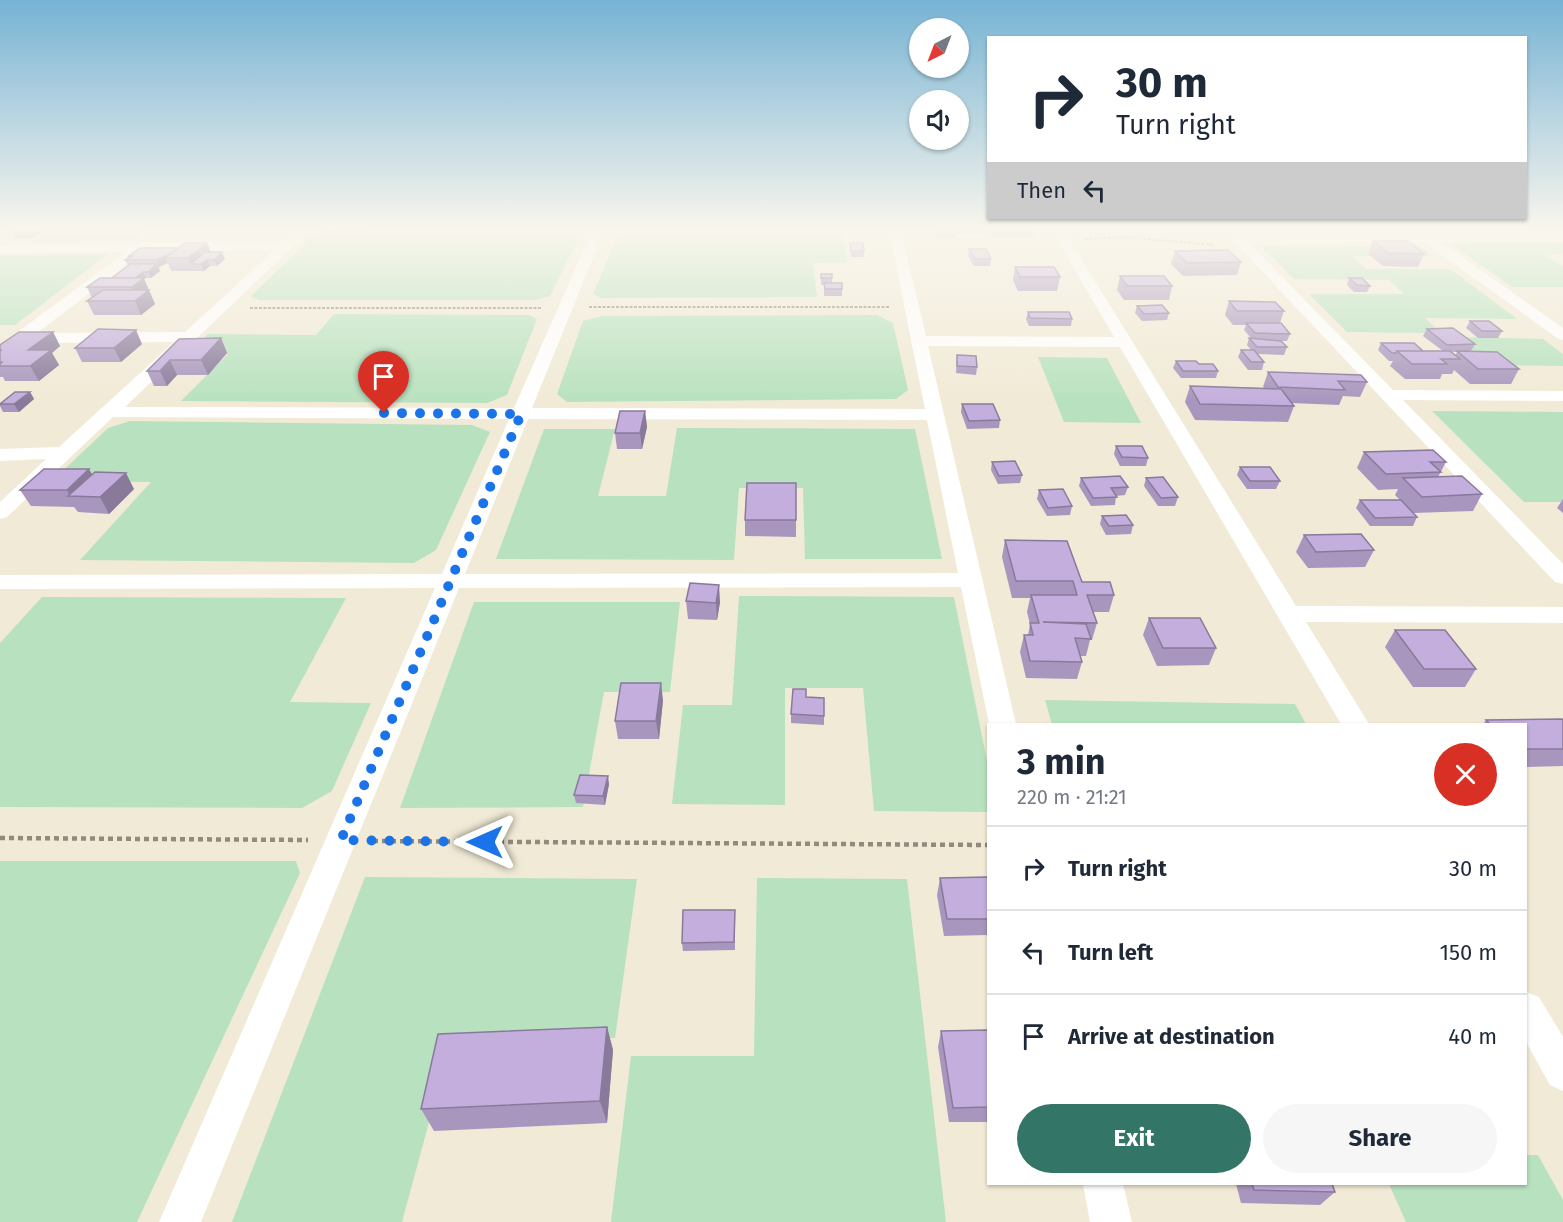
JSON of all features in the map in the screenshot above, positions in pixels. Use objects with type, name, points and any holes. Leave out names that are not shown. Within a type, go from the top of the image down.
[{"type":"street","points":[[0,353],[87,288]]},
{"type":"street","points":[[0,513],[242,288]]},
{"type":"street","points":[[180,1222],[574,288]]},
{"type":"street","points":[[908,288],[1003,723]]},
{"type":"street","points":[[1093,288],[1353,723]]},
{"type":"street","points":[[1285,288],[1563,577]]},
{"type":"street","points":[[1498,288],[1563,335]]},
{"type":"street","points":[[0,338],[189,337]]},
{"type":"street","points":[[920,341],[1125,342]]},
{"type":"street","points":[[1388,395],[1563,396]]},
{"type":"street","points":[[108,412],[936,415]]},
{"type":"street","points":[[0,455],[65,453]]},
{"type":"street","points":[[0,582],[972,580]]},
{"type":"street","points":[[1288,614],[1563,615]]},
{"type":"street","points":[[1527,1011],[1563,1072]]},
{"type":"street","points":[[1103,1185],[1111,1222]]},
{"type":"path","points":[[0,838],[987,845]]},
{"type":"green space","points":[[0,288],[63,288],[15,325],[0,325]]},
{"type":"green space","points":[[259,288],[554,288],[550,296],[535,300],[259,300],[251,296]]},
{"type":"green space","points":[[596,288],[816,288],[817,297],[601,298],[593,294]]},
{"type":"green space","points":[[1398,288],[1475,288],[1517,319],[1425,318],[1441,333],[1347,332],[1309,294],[1405,294]]},
{"type":"green space","points":[[334,314],[529,315],[537,319],[507,395],[487,403],[181,401],[228,354],[188,353],[208,334],[316,335]]},
{"type":"green space","points":[[877,315],[893,323],[908,390],[896,399],[567,402],[557,394],[583,321],[602,316]]},
{"type":"green space","points":[[1457,337],[1543,339],[1563,354],[1563,366],[1489,365]]},
{"type":"green space","points":[[1038,357],[1107,358],[1141,423],[1064,422]]},
{"type":"green space","points":[[1432,411],[1563,412],[1563,502],[1524,502]]},
{"type":"green space","points":[[130,421],[472,425],[490,432],[436,550],[414,563],[80,560],[151,482],[52,481],[108,428]]},
{"type":"green space","points":[[677,428],[915,429],[942,559],[805,559],[803,488],[739,488],[734,560],[496,559],[544,429],[615,429],[598,496],[666,496]]},
{"type":"green space","points":[[739,596],[954,597],[987,761],[987,812],[874,811],[863,688],[785,688],[785,805],[672,804],[683,705],[732,705]]},
{"type":"green space","points":[[42,597],[346,598],[290,702],[371,703],[332,791],[302,808],[0,807],[0,643]]},
{"type":"green space","points":[[474,602],[680,602],[670,692],[604,692],[583,807],[400,808]]},
{"type":"green space","points":[[1045,700],[1295,704],[1305,723],[1052,723]]},
{"type":"green space","points":[[0,861],[296,861],[300,873],[137,1222],[0,1222]]},
{"type":"green space","points":[[365,877],[637,879],[615,1038],[452,1037],[402,1222],[232,1222]]},
{"type":"green space","points":[[757,878],[907,879],[946,1222],[611,1222],[631,1056],[754,1056]]},
{"type":"green space","points":[[1527,1155],[1538,1155],[1563,1200],[1563,1222],[1406,1222],[1389,1185],[1527,1185]]},
{"type":"building","points":[[103,290],[149,290],[135,301],[87,301]]},
{"type":"building","points":[[1229,301],[1275,302],[1284,311],[1237,311]]},
{"type":"building","points":[[1162,305],[1169,313],[1144,314],[1137,306]]},
{"type":"building","points":[[1028,312],[1069,312],[1072,319],[1030,318]]},
{"type":"building","points":[[1470,321],[1489,321],[1502,331],[1482,331]]},
{"type":"building","points":[[1246,323],[1281,323],[1290,334],[1255,333]]},
{"type":"building","points":[[1453,328],[1475,344],[1447,345],[1427,329]]},
{"type":"building","points":[[98,329],[136,330],[114,348],[75,348]]},
{"type":"building","points":[[19,332],[53,332],[28,350],[51,350],[30,366],[0,366],[2,362],[0,362],[0,351],[2,350],[0,350],[0,345]]},
{"type":"building","points":[[221,338],[201,360],[170,360],[160,371],[147,371],[179,339]]},
{"type":"building","points":[[1249,338],[1281,341],[1287,347],[1257,347]]},
{"type":"building","points":[[1381,343],[1414,343],[1423,351],[1392,353]]},
{"type":"building","points":[[1241,350],[1254,350],[1264,362],[1251,362]]},
{"type":"building","points":[[1397,351],[1450,351],[1460,359],[1441,359],[1447,364],[1412,364]]},
{"type":"building","points":[[1457,351],[1497,352],[1519,369],[1478,369]]},
{"type":"building","points":[[957,355],[976,356],[977,367],[957,366]]},
{"type":"building","points":[[1176,361],[1213,364],[1218,371],[1183,371]]},
{"type":"building","points":[[1268,372],[1361,375],[1367,382],[1338,381],[1345,390],[1278,387]]},
{"type":"building","points":[[1190,386],[1281,389],[1294,406],[1200,404]]},
{"type":"building","points":[[15,392],[30,392],[14,404],[0,404]]},
{"type":"building","points":[[962,404],[993,404],[1000,420],[969,421]]},
{"type":"building","points":[[620,411],[645,411],[640,433],[615,433]]},
{"type":"building","points":[[1116,446],[1142,446],[1148,458],[1122,457]]},
{"type":"building","points":[[1433,450],[1446,462],[1430,462],[1441,472],[1386,474],[1364,452]]},
{"type":"building","points":[[1015,461],[1022,475],[999,476],[992,462]]},
{"type":"building","points":[[1240,467],[1270,467],[1280,481],[1250,481]]},
{"type":"building","points":[[44,469],[89,469],[67,490],[20,490]]},
{"type":"building","points":[[95,472],[126,473],[100,497],[68,496]]},
{"type":"building","points":[[1120,476],[1128,487],[1111,488],[1117,497],[1093,498],[1081,478]]},
{"type":"building","points":[[1462,476],[1482,494],[1422,497],[1403,478]]},
{"type":"building","points":[[1163,477],[1178,497],[1161,498],[1146,478]]},
{"type":"building","points":[[747,483],[796,483],[796,520],[745,520]]},
{"type":"building","points":[[1063,489],[1072,506],[1048,508],[1039,490]]},
{"type":"building","points":[[1360,500],[1401,500],[1417,517],[1375,518]]},
{"type":"building","points":[[1126,515],[1133,525],[1109,526],[1102,516]]},
{"type":"building","points":[[1361,534],[1374,550],[1316,552],[1304,535]]},
{"type":"building","points":[[1005,540],[1067,541],[1082,582],[1110,582],[1114,595],[1087,595],[1097,623],[1043,622],[1086,624],[1091,639],[1075,638],[1082,662],[1030,661],[1024,635],[1033,635],[1030,623],[1039,623],[1031,595],[1077,595],[1073,581],[1016,581]]},
{"type":"building","points":[[690,583],[719,585],[716,603],[686,601]]},
{"type":"building","points":[[1149,618],[1200,618],[1216,648],[1163,648]]},
{"type":"building","points":[[1395,630],[1445,630],[1476,669],[1424,669]]},
{"type":"building","points":[[621,683],[661,683],[656,721],[615,721]]},
{"type":"building","points":[[793,689],[806,689],[806,697],[824,698],[824,716],[791,714]]},
{"type":"building","points":[[1562,719],[1563,749],[1527,749],[1527,723],[1489,723],[1486,720]]},
{"type":"building","points":[[580,775],[608,776],[603,796],[574,795]]},
{"type":"building","points":[[987,877],[987,919],[947,919],[940,878]]},
{"type":"building","points":[[683,910],[735,910],[734,942],[682,943]]},
{"type":"building","points":[[607,1027],[600,1101],[421,1109],[438,1034]]},
{"type":"building","points":[[987,1030],[987,1107],[953,1108],[941,1031]]},
{"type":"building","points":[[1252,1185],[1332,1185],[1335,1192],[1254,1190]]},
{"type":"route","points":[[384,413],[521,414],[341,840],[485,842]]}]
